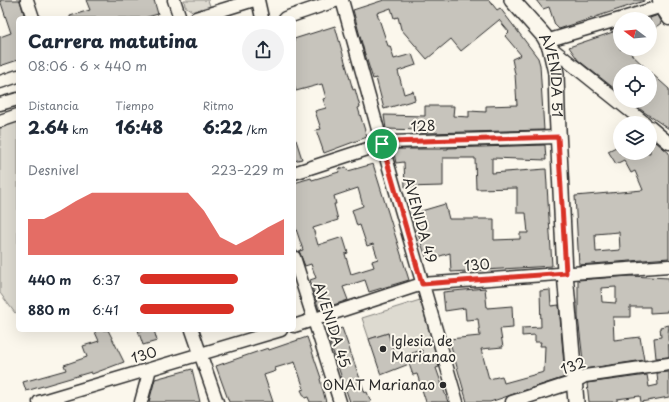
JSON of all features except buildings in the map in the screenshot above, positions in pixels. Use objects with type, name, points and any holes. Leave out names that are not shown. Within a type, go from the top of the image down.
[{"type":"main road","name":"AVENIDA 51","points":[[512,0],[548,44],[556,73],[566,273],[576,402]]},
{"type":"street","points":[[28,0],[32,16]]},
{"type":"street","points":[[174,0],[179,16]]},
{"type":"street","points":[[210,16],[223,14],[254,0]]},
{"type":"street","points":[[258,0],[262,16]]},
{"type":"street","points":[[291,16],[338,0]]},
{"type":"street","name":"AVENIDA 49","points":[[342,0],[457,402]]},
{"type":"street","points":[[640,12],[663,4],[669,19]]},
{"type":"street","points":[[548,44],[613,21]]},
{"type":"street","points":[[548,44],[636,116]]},
{"type":"street","points":[[0,82],[16,77]]},
{"type":"street","points":[[0,104],[16,100]]},
{"type":"street","points":[[0,121],[16,116]]},
{"type":"street","points":[[657,133],[669,143]]},
{"type":"street","name":"128","points":[[296,172],[389,142],[558,137]]},
{"type":"street","name":"AVENIDA 45","points":[[296,263],[340,402]]},
{"type":"street","name":"130","points":[[296,325],[422,284],[669,266]]},
{"type":"street","points":[[193,332],[217,402]]},
{"type":"street","name":"130","points":[[39,402],[62,399],[150,369],[273,332]]},
{"type":"street","name":"132","points":[[512,402],[574,382],[585,376],[669,364]]},
{"type":"street","points":[[141,402],[150,369]]},
{"type":"shaded area","points":[[184,0],[208,0],[211,9],[195,13],[185,6]]},
{"type":"shaded area","points":[[16,111],[15,313],[0,293],[0,116]]},
{"type":"shaded area","points":[[420,300],[436,355],[424,358],[421,350],[396,359],[388,333],[369,339],[362,318]]},
{"type":"place","name":"Iglesia de Marianao","points":[[383,349]]},
{"type":"place","name":"ONAT Marianao","points":[[443,385]]},
{"type":"route","points":[[558,137],[566,273],[422,284],[382,144],[389,142],[558,137]]}]
